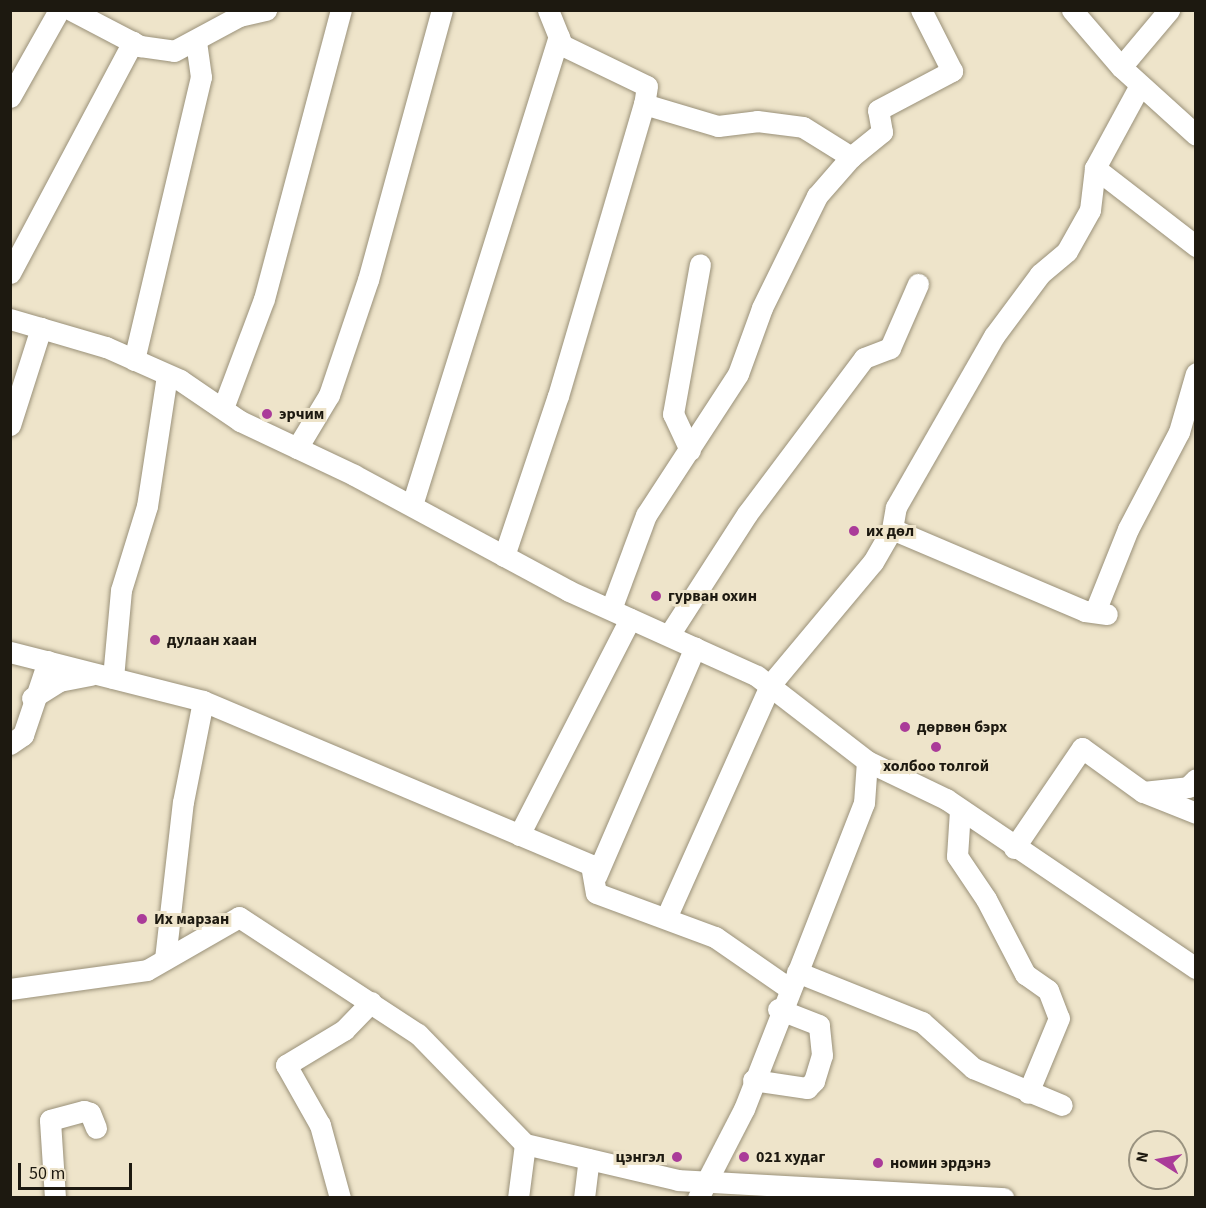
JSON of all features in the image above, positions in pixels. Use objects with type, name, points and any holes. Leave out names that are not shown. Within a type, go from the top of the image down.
[{"type":"street","points":[[10,97],[59,10]]},
{"type":"street","points":[[71,10],[133,42],[174,51],[238,16],[266,10]]},
{"type":"street","points":[[223,408],[264,299],[341,10]]},
{"type":"street","points":[[297,448],[328,395],[368,280],[442,10]]},
{"type":"street","points":[[504,556],[558,396],[644,104],[647,86],[562,45],[548,10]]},
{"type":"street","points":[[610,609],[646,515],[690,450],[692,439],[738,374],[762,308],[817,196],[851,156],[882,132],[878,110],[952,71],[921,10]]},
{"type":"street","points":[[1072,10],[1121,67],[1196,135]]},
{"type":"street","points":[[1121,67],[1169,10]]},
{"type":"street","points":[[412,505],[559,37]]},
{"type":"street","points":[[134,360],[201,77],[196,40]]},
{"type":"street","points":[[10,273],[133,42]]},
{"type":"street","points":[[666,918],[770,685],[873,562],[892,529],[896,507],[993,336],[1077,235],[1090,210],[1095,168],[1140,84]]},
{"type":"street","points":[[644,104],[718,126],[757,121],[803,127],[851,156]]},
{"type":"street","points":[[1095,168],[1196,246]]},
{"type":"street","points":[[690,450],[673,414],[700,264]]},
{"type":"street","points":[[669,635],[747,514],[864,358],[890,348],[918,284]]},
{"type":"street","points":[[10,319],[134,360],[297,448],[412,505],[504,556],[770,685],[867,761],[960,810],[1196,969]]},
{"type":"street","points":[[10,424],[41,328]]},
{"type":"street","points":[[892,529],[1085,611],[1102,611],[1128,529],[1179,432],[1196,373]]},
{"type":"street","points":[[104,676],[122,590],[147,506],[167,376]]},
{"type":"street","points":[[519,835],[630,618]]},
{"type":"street","points":[[694,647],[596,876],[596,893],[715,937],[793,980],[922,1022],[973,1068],[1028,1093],[1062,1105]]},
{"type":"street","points":[[10,652],[203,701],[591,865],[596,876]]},
{"type":"street","points":[[10,744],[23,735],[31,699],[48,661]]},
{"type":"street","points":[[31,699],[59,681],[104,676]]},
{"type":"street","points":[[165,959],[183,802],[203,701]]},
{"type":"street","points":[[1014,848],[1082,748],[1143,792],[1196,813]]},
{"type":"street","points":[[702,1190],[753,1080],[778,1009],[793,980],[864,803],[867,761]]},
{"type":"street","points":[[1143,792],[1188,787],[1196,779]]},
{"type":"street","points":[[960,810],[957,856],[986,899],[1025,974],[1048,990],[1059,1018],[1028,1093]]},
{"type":"street","points":[[10,988],[147,970],[239,917],[418,1034],[525,1144],[589,1158],[702,1190],[1004,1197]]},
{"type":"street","points":[[340,1197],[320,1125],[286,1065],[344,1030],[370,1002]]},
{"type":"street","points":[[753,1080],[807,1088],[814,1081],[822,1055],[819,1025],[778,1009]]},
{"type":"street","points":[[55,1197],[50,1120],[84,1112],[90,1113],[96,1128]]},
{"type":"street","points":[[518,1197],[525,1144]]},
{"type":"street","points":[[584,1197],[589,1158]]},
{"type":"place","name":"эрчим","points":[[267,414]]},
{"type":"place","name":"их дөл","points":[[854,531]]},
{"type":"place","name":"гурван охин","points":[[656,596]]},
{"type":"place","name":"дулаан хаан","points":[[155,640]]},
{"type":"place","name":"дөрвөн бэрх","points":[[905,727]]},
{"type":"place","name":"холбоо толгой","points":[[936,747]]},
{"type":"place","name":"Их марзан","points":[[142,919]]},
{"type":"place","name":"цэнгэл","points":[[677,1157]]},
{"type":"place","name":"021 худаг","points":[[744,1157]]},
{"type":"place","name":"номин эрдэнэ","points":[[878,1163]]}]
